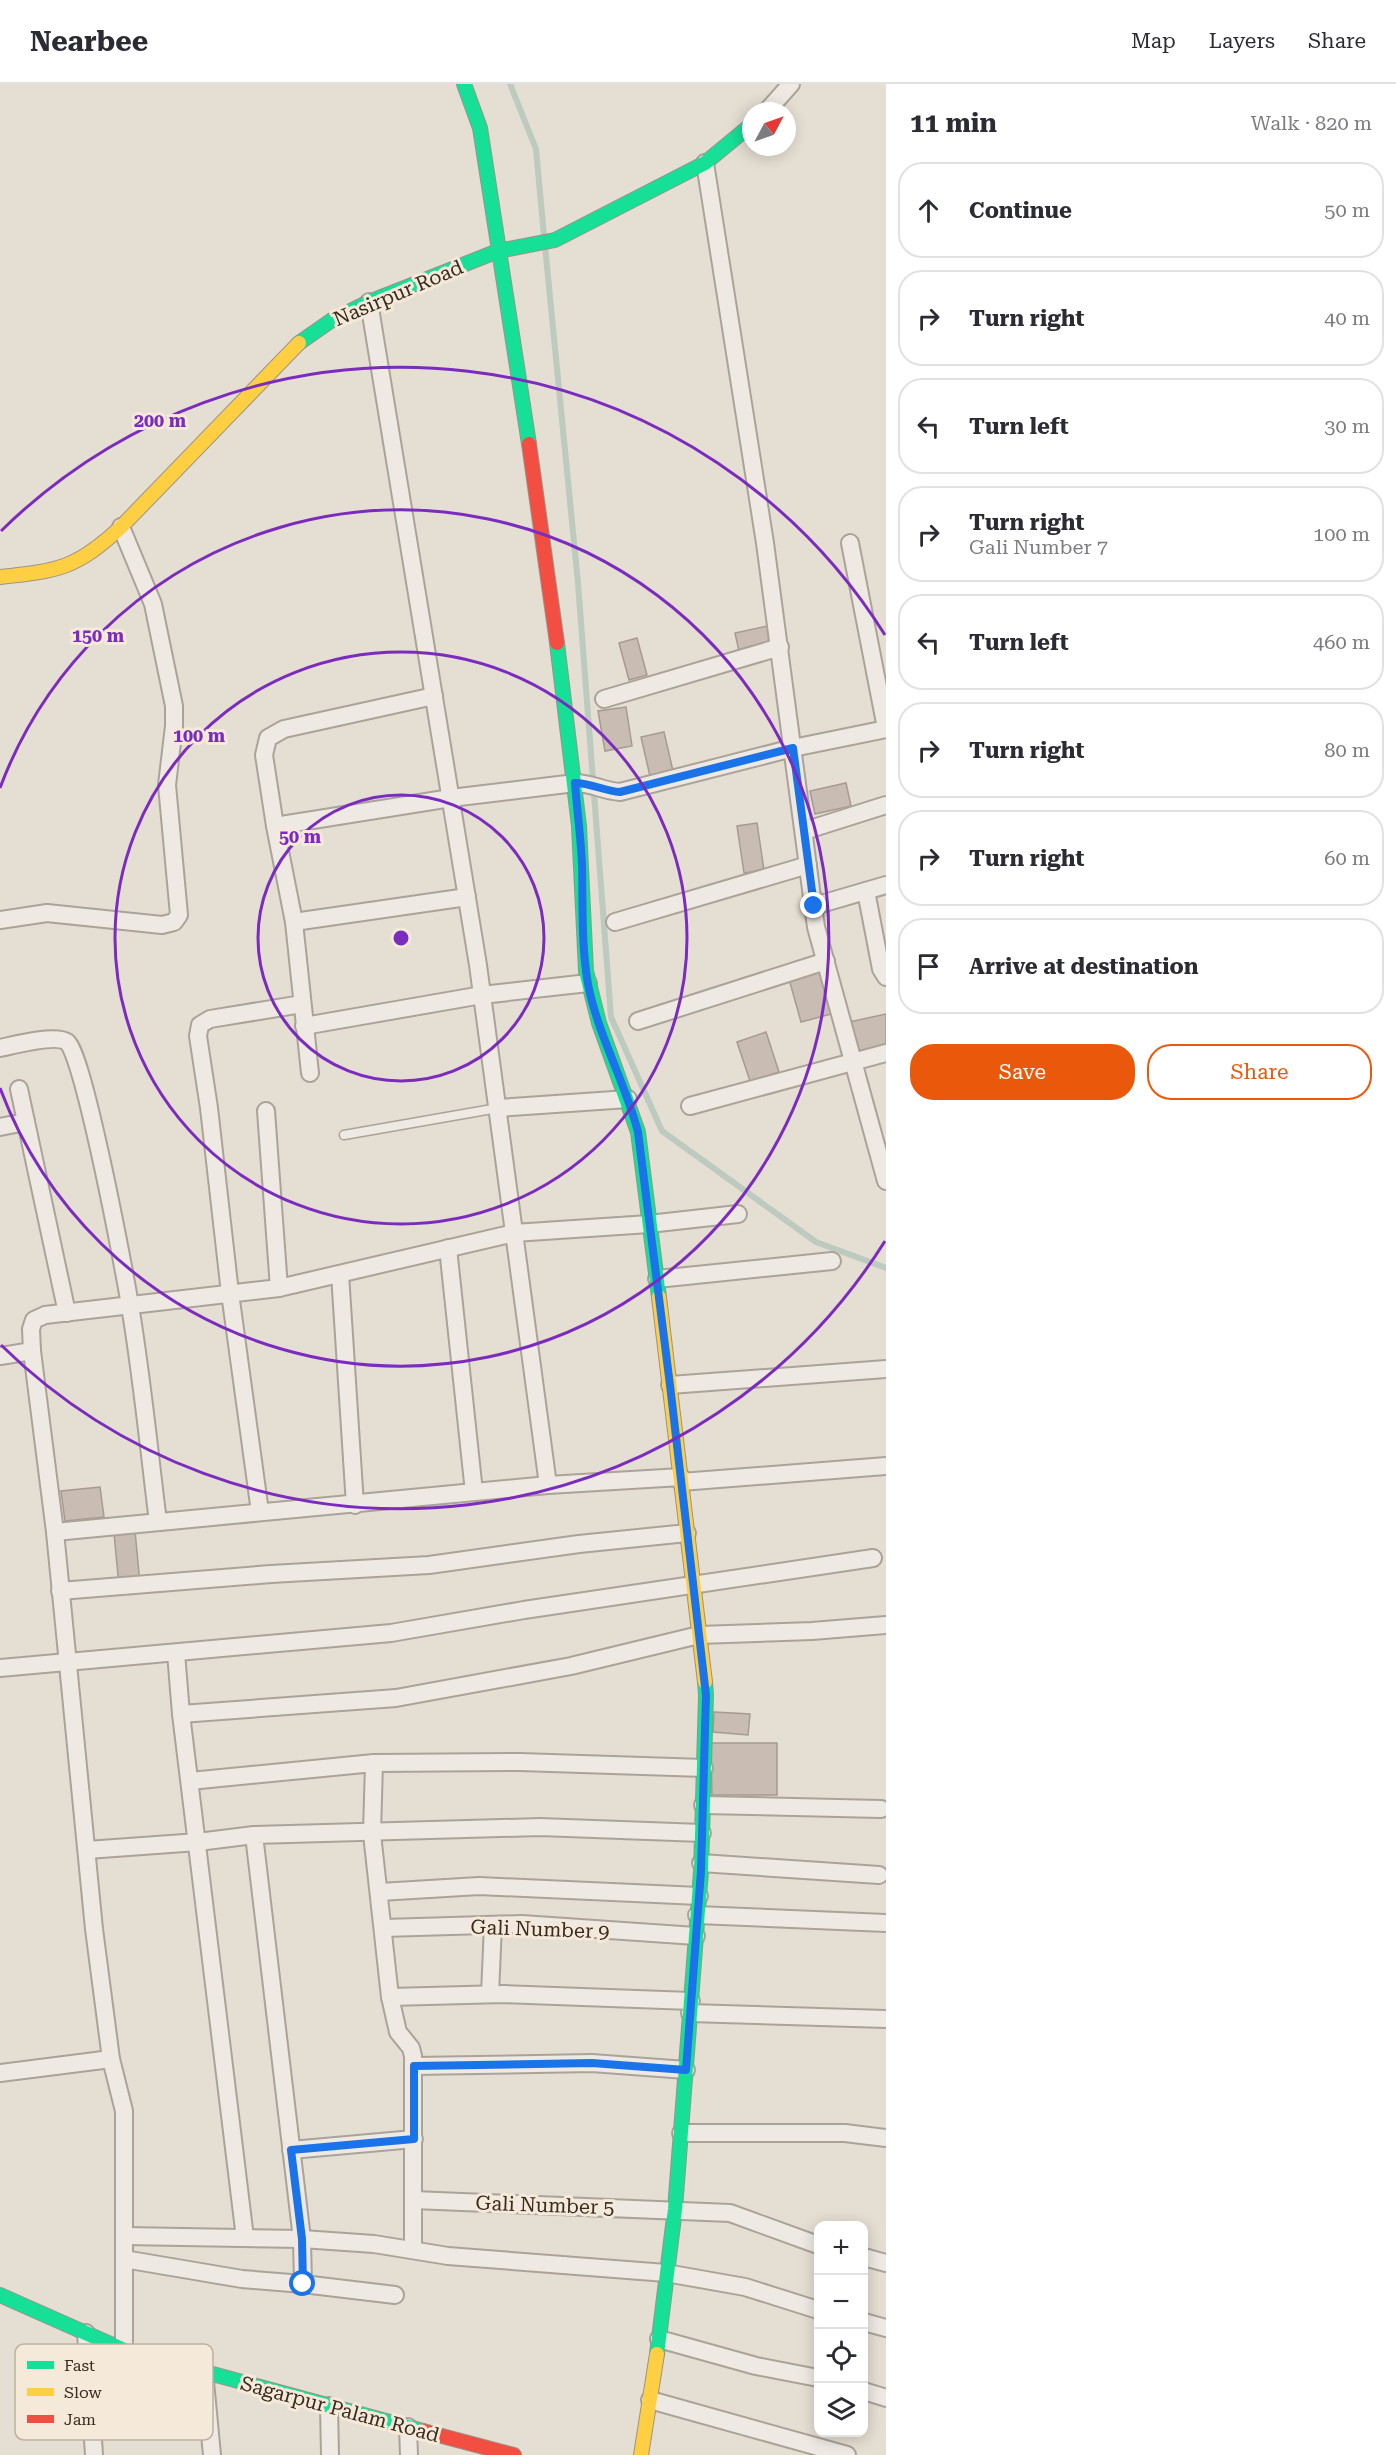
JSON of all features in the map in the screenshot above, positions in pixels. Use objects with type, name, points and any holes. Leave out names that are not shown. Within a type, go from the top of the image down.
[{"type":"street","points":[[464,84],[480,128],[581,783],[581,922],[588,983],[596,1018],[628,1099],[638,1132],[706,1695],[701,1863],[675,2209],[659,2339],[641,2455]]},
{"type":"street","points":[[775,102],[791,84]]},
{"type":"street","name":"Nasirpur Road","points":[[0,577],[42,573],[70,565],[91,554],[121,527],[300,342],[332,320],[369,302],[498,251],[555,240],[705,163],[742,132]]},
{"type":"street","points":[[705,163],[765,543],[816,927],[886,1181]]},
{"type":"street","points":[[369,302],[482,995],[548,1485]]},
{"type":"street","points":[[0,920],[47,913],[162,925],[174,922],[179,915],[167,785],[174,706],[153,604],[121,527]]},
{"type":"street","points":[[274,826],[451,798],[581,783],[611,791],[627,790],[793,748],[886,728],[850,543]]},
{"type":"street","points":[[604,699],[780,647]]},
{"type":"street","points":[[310,1072],[294,922],[274,826],[264,754],[267,738],[284,729],[434,696]]},
{"type":"street","points":[[804,831],[886,805]]},
{"type":"street","points":[[615,922],[808,865]]},
{"type":"street","points":[[814,906],[886,885]]},
{"type":"street","points":[[866,891],[881,969],[886,977]]},
{"type":"street","points":[[294,922],[467,897]]},
{"type":"street","points":[[638,1021],[826,961]]},
{"type":"street","points":[[304,1026],[482,995],[588,983]]},
{"type":"street","points":[[260,1512],[198,1036],[200,1025],[210,1019],[302,1004]]},
{"type":"street","points":[[0,1048],[56,1039],[66,1041],[74,1049],[85,1086],[130,1305],[158,1522]]},
{"type":"street","points":[[690,1106],[886,1053]]},
{"type":"street","points":[[19,1089],[67,1313]]},
{"type":"street","points":[[498,1108],[628,1099]]},
{"type":"street","points":[[266,1111],[279,1288]]},
{"type":"street","points":[[0,1127],[26,1122]]},
{"type":"street","points":[[124,2344],[124,2111],[111,2059],[94,1929],[54,1532],[32,1351],[31,1329],[34,1320],[45,1315],[279,1288],[514,1233],[650,1224],[738,1214]]},
{"type":"street","points":[[448,1248],[474,1492]]},
{"type":"street","points":[[657,1279],[832,1262]]},
{"type":"street","points":[[340,1274],[355,1504]]},
{"type":"street","points":[[0,1356],[32,1351]]},
{"type":"street","points":[[670,1385],[886,1370]]},
{"type":"street","points":[[681,1482],[886,1466]]},
{"type":"street","points":[[54,1532],[548,1485],[681,1478],[681,1482]]},
{"type":"street","points":[[60,1590],[429,1565],[579,1544],[687,1533]]},
{"type":"street","points":[[0,1668],[391,1633],[693,1584],[873,1558]]},
{"type":"street","points":[[181,1714],[396,1698],[571,1666],[699,1635],[812,1631],[886,1625]]},
{"type":"street","points":[[176,1653],[181,1714],[245,2238]]},
{"type":"street","points":[[190,1781],[374,1763],[520,1762],[704,1768]]},
{"type":"street","points":[[374,1763],[372,1830],[390,1997],[398,2032],[411,2048],[414,2066],[413,2250]]},
{"type":"street","points":[[703,1805],[881,1809]]},
{"type":"street","points":[[87,1850],[198,1842],[254,1834],[372,1830],[540,1827],[702,1833]]},
{"type":"street","points":[[254,1834],[302,2239],[303,2284]]},
{"type":"street","points":[[701,1863],[879,1875]]},
{"type":"street","points":[[380,1892],[479,1886],[699,1896]]},
{"type":"street","points":[[697,1915],[886,1923]]},
{"type":"street","name":"Gali Number 9","points":[[384,1928],[522,1924],[696,1936]]},
{"type":"street","points":[[490,1994],[493,1925]]},
{"type":"street","points":[[390,1997],[490,1994],[886,2019]]},
{"type":"street","points":[[0,2073],[111,2059]]},
{"type":"street","points":[[414,2066],[592,2063],[686,2070]]},
{"type":"street","points":[[681,2133],[845,2133],[886,2138]]},
{"type":"street","points":[[291,2150],[414,2139]]},
{"type":"street","name":"Gali Number 5","points":[[414,2200],[730,2212],[814,2243]]},
{"type":"street","points":[[124,2236],[302,2239],[374,2244],[448,2256],[666,2273],[745,2288],[814,2309]]},
{"type":"street","points":[[868,2258],[886,2263]]},
{"type":"street","points":[[124,2259],[242,2279],[396,2295]]},
{"type":"street","name":"Sagarpur Palam Road","points":[[0,2295],[111,2344]]},
{"type":"street","points":[[868,2323],[886,2328]]},
{"type":"street","points":[[86,2333],[87,2344]]},
{"type":"street","points":[[659,2339],[756,2366],[814,2377]]},
{"type":"street","name":"Sagarpur Palam Road","points":[[213,2374],[408,2427],[486,2452],[514,2455]]},
{"type":"street","points":[[868,2392],[886,2398]]},
{"type":"street","points":[[650,2400],[847,2455]]},
{"type":"street","points":[[329,2406],[330,2455]]},
{"type":"street","points":[[408,2427],[409,2455]]},
{"type":"street","points":[[93,2440],[94,2455]]},
{"type":"street","points":[[211,2440],[212,2455]]},
{"type":"lane","points":[[344,1135],[498,1108]]},
{"type":"building","points":[[772,625],[776,642],[739,651],[735,633]]},
{"type":"building","points":[[637,638],[647,675],[629,680],[619,643]]},
{"type":"building","points":[[626,707],[632,746],[605,751],[598,711]]},
{"type":"building","points":[[664,732],[673,771],[650,776],[641,737]]},
{"type":"building","points":[[846,783],[851,806],[815,814],[810,791]]},
{"type":"building","points":[[757,823],[764,870],[744,873],[737,826]]},
{"type":"building","points":[[823,970],[835,1013],[801,1022],[789,979]]},
{"type":"building","points":[[886,1014],[886,1049],[857,1055],[849,1022]]},
{"type":"building","points":[[766,1032],[779,1072],[750,1081],[737,1042]]},
{"type":"building","points":[[100,1487],[104,1517],[65,1521],[61,1491]]},
{"type":"building","points":[[135,1531],[140,1584],[119,1586],[114,1533]]},
{"type":"building","points":[[714,1712],[750,1714],[748,1735],[713,1732]]},
{"type":"building","points":[[711,1743],[777,1743],[777,1795],[712,1795]]},
{"type":"waterway","points":[[510,84],[536,149],[544,236]]},
{"type":"waterway","points":[[545,246],[578,583],[611,1017],[662,1131],[816,1242],[886,1268]]},
{"type":"traffic: fast","points":[[464,84],[480,128],[529,444]]},
{"type":"traffic: fast","points":[[299,343],[332,320],[369,302],[498,251],[555,240],[705,163],[742,132]]},
{"type":"traffic: fast","points":[[557,643],[579,826],[586,971],[599,1023],[638,1132],[659,1297]]},
{"type":"traffic: fast","points":[[657,2354],[675,2209],[701,1871],[705,1682]]},
{"type":"traffic: fast","points":[[0,2295],[110,2344]]},
{"type":"traffic: fast","points":[[213,2374],[423,2431]]},
{"type":"traffic: slow","points":[[0,577],[38,572],[66,565],[106,541],[299,343]]},
{"type":"traffic: slow","points":[[659,1297],[705,1682]]},
{"type":"traffic: slow","points":[[641,2455],[657,2354]]},
{"type":"traffic: jam","points":[[529,444],[557,643]]},
{"type":"traffic: jam","points":[[423,2431],[514,2455]]},
{"type":"route","points":[[303,2284],[302,2239],[291,2150],[414,2139],[414,2066],[592,2063],[686,2070],[701,1871],[706,1695],[638,1132],[628,1099],[596,1018],[588,983],[581,922],[582,865],[575,783],[588,783],[620,792],[793,748],[814,906]]}]
